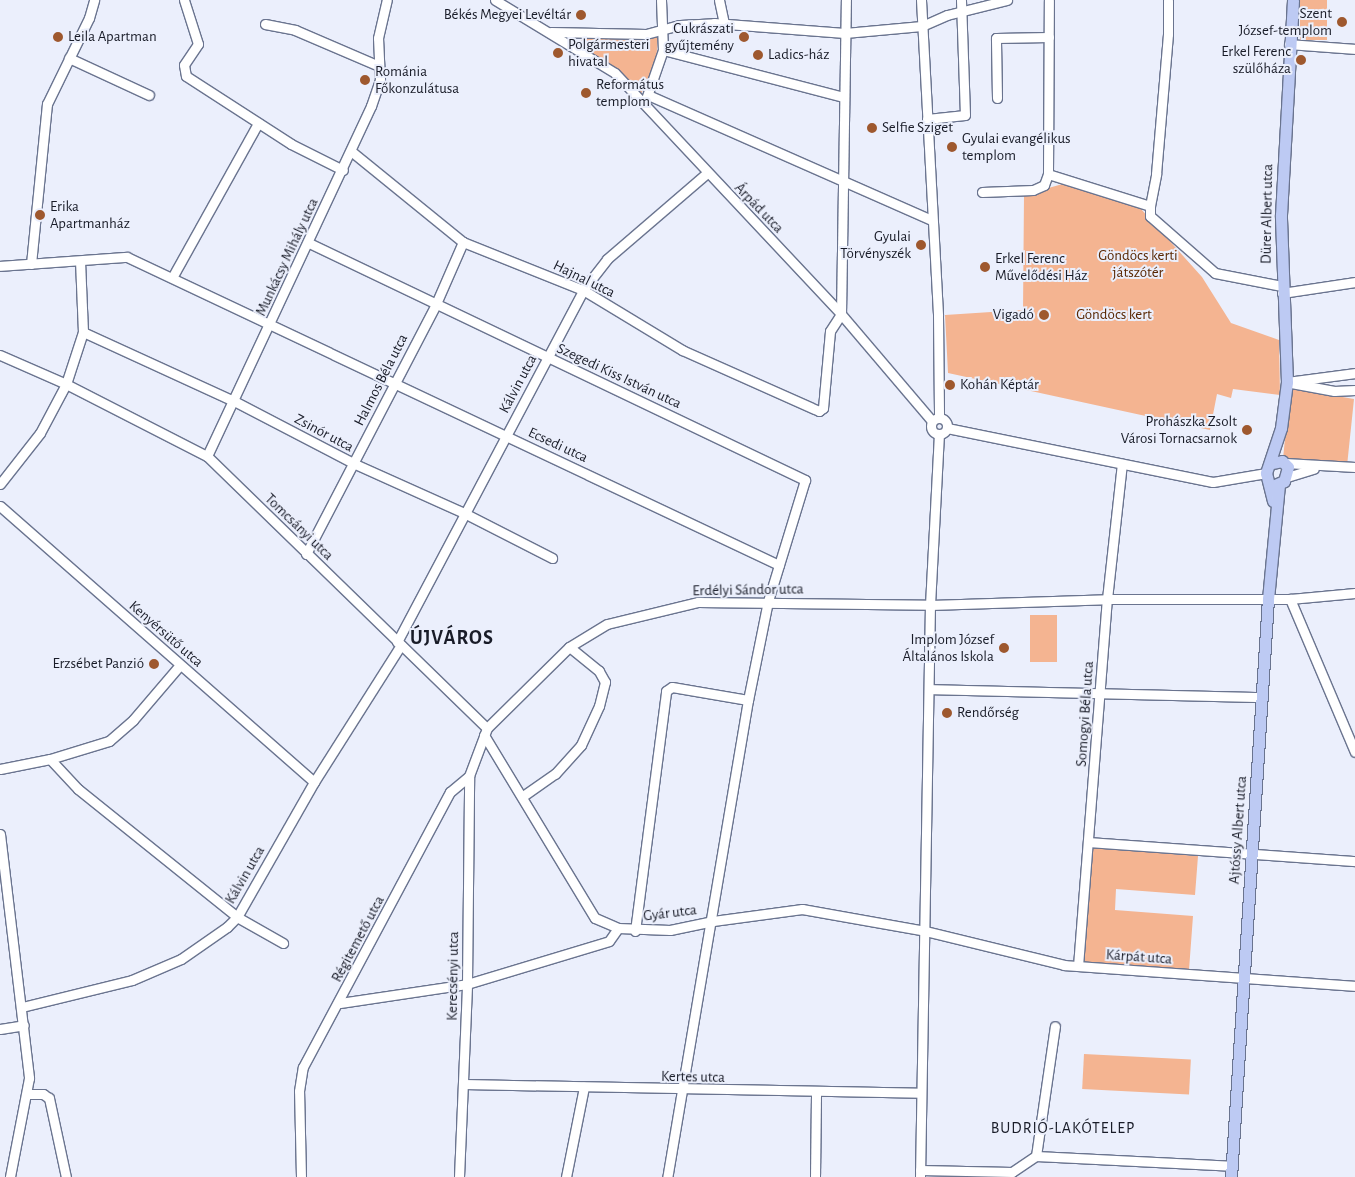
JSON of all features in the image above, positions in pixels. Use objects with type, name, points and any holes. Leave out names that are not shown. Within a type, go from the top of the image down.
[{"type":"main road","name":"Dürer Albert utca","points":[[1276,474],[1287,382],[1282,290],[1283,144],[1293,0]]},
{"type":"main road","name":"Ajtóssy Albert utca","points":[[1231,1171],[1275,515],[1276,474]]},
{"type":"street","points":[[31,264],[47,104],[94,0]]},
{"type":"street","points":[[184,0],[198,44],[184,65],[186,76],[290,144],[343,170]]},
{"type":"street","name":"Munkácsy Mihály utca","points":[[207,456],[352,151],[380,80],[378,38],[387,0]]},
{"type":"street","name":"Árpád utca","points":[[495,0],[615,73],[706,173],[841,314],[935,416]]},
{"type":"street","points":[[644,106],[663,50],[661,0]]},
{"type":"street","points":[[719,0],[724,24]]},
{"type":"street","points":[[841,314],[841,178],[846,0]]},
{"type":"street","points":[[921,0],[932,220],[935,416],[932,430],[939,434]]},
{"type":"street","points":[[927,119],[965,115],[961,0]]},
{"type":"street","points":[[550,32],[646,34],[686,24],[714,23],[845,33],[922,26],[961,11],[1007,0]]},
{"type":"street","points":[[982,192],[1033,190],[1044,186],[1048,174],[1049,0]]},
{"type":"street","points":[[1168,0],[1168,34],[1156,174],[1150,216],[1215,273],[1282,290],[1355,282]]},
{"type":"street","points":[[265,24],[295,30],[379,66]]},
{"type":"street","points":[[570,45],[574,32]]},
{"type":"street","points":[[997,98],[996,38],[1049,37]]},
{"type":"street","points":[[1289,44],[1355,49]]},
{"type":"street","points":[[663,50],[843,97]]},
{"type":"street","points":[[69,58],[149,95]]},
{"type":"street","points":[[648,95],[841,178],[932,220]]},
{"type":"street","points":[[173,276],[258,123]]},
{"type":"street","name":"Hajnal utca","points":[[352,151],[463,242],[582,290],[682,350],[819,410],[823,408],[830,331],[841,314]]},
{"type":"street","name":"Kálvin utca","points":[[22,1007],[132,980],[181,959],[211,940],[237,917],[314,782],[399,644],[464,513],[582,290],[607,259],[706,173]]},
{"type":"street","points":[[1048,174],[1150,206]]},
{"type":"street","name":"Halmos Béla utca","points":[[306,554],[355,464],[393,384],[435,306],[463,242]]},
{"type":"street","name":"Szegedi Kiss István utca","points":[[308,243],[435,306],[548,357],[805,480],[768,601],[748,700],[713,920],[667,1177]]},
{"type":"street","name":"Ecsedi utca","points":[[0,266],[127,257],[173,276],[393,384],[779,565]]},
{"type":"street","points":[[0,484],[40,433],[66,384],[83,332],[80,261]]},
{"type":"street","name":"Zsinór utca","points":[[83,332],[234,401],[355,464],[464,513],[552,558]]},
{"type":"street","name":"Tomcsányi utca","points":[[0,355],[66,384],[207,456],[486,731],[523,796]]},
{"type":"street","points":[[1287,382],[1355,373]]},
{"type":"street","points":[[1287,382],[1334,391],[1355,390]]},
{"type":"street","points":[[935,416],[946,421],[947,428]]},
{"type":"street","points":[[939,434],[947,428],[1122,464],[1220,481],[1324,467],[1355,467]]},
{"type":"street","points":[[939,434],[930,605],[920,1174],[1012,1172],[1036,1156],[1231,1171]]},
{"type":"street","name":"Somogyi Béla utca","points":[[1078,966],[1107,600],[1122,464]]},
{"type":"street","points":[[1276,474],[1324,467]]},
{"type":"street","name":"Kenyérsütő utca","points":[[0,506],[314,782]]},
{"type":"street","name":"Erdélyi Sándor utca","points":[[486,731],[569,647],[607,624],[640,614],[698,602],[768,601],[930,605],[1107,600],[1290,599],[1355,593]]},
{"type":"street","points":[[1290,599],[1355,752]]},
{"type":"street","points":[[523,796],[555,774],[580,745],[599,706],[605,682],[599,671],[569,647]]},
{"type":"street","points":[[0,769],[50,759],[108,741],[133,720],[180,664]]},
{"type":"street","points":[[635,931],[666,691],[672,687],[748,700]]},
{"type":"street","points":[[929,689],[1262,697]]},
{"type":"street","name":"Régitemető utca","points":[[301,1177],[299,1091],[303,1067],[340,1003],[450,792],[469,776],[486,731]]},
{"type":"street","points":[[50,759],[78,789],[237,917],[283,943]]},
{"type":"street","name":"Kerecsényi utca","points":[[459,1177],[467,984],[469,776]]},
{"type":"street","name":"Gyár utca","points":[[523,796],[595,918],[618,928],[635,931],[670,930],[713,920],[802,910],[925,931]]},
{"type":"street","points":[[0,834],[22,1007],[29,1094],[10,1177]]},
{"type":"street","points":[[1089,842],[1251,856],[1355,860]]},
{"type":"street","points":[[340,1003],[467,984],[609,941],[618,928]]},
{"type":"street","name":"Kárpát utca","points":[[925,931],[1078,966],[1355,986]]},
{"type":"street","points":[[0,1029],[24,1025]]},
{"type":"street","points":[[1036,1156],[1055,1026]]},
{"type":"street","name":"Kertes utca","points":[[464,1084],[682,1090],[921,1093]]},
{"type":"street","points":[[566,1177],[584,1087]]},
{"type":"street","points":[[815,1177],[816,1092]]},
{"type":"street","points":[[29,1094],[43,1094],[49,1098],[66,1177]]},
{"type":"green space","points":[[1300,0],[1327,0],[1327,40],[1300,40]]},
{"type":"green space","points":[[583,35],[658,35],[656,64],[640,96],[581,43]]},
{"type":"green space","name":"Göndöcs kert","points":[[1066,183],[1141,209],[1202,277],[1231,323],[1279,340],[1280,395],[1233,389],[1231,398],[1217,394],[1210,430],[948,373],[945,315],[1023,310],[1024,195]]},
{"type":"green space","points":[[1290,388],[1354,399],[1347,466],[1289,469],[1283,459]]},
{"type":"green space","points":[[1030,615],[1057,615],[1057,662],[1030,662]]},
{"type":"green space","points":[[1093,848],[1198,856],[1195,895],[1116,889],[1115,910],[1193,916],[1189,970],[1083,962]]},
{"type":"green space","points":[[1084,1054],[1191,1060],[1189,1095],[1082,1089]]},
{"type":"place","name":"Békés Megyei Levéltár","points":[[581,15]]},
{"type":"place","name":"Szent József-templom","points":[[1342,22]]},
{"type":"place","name":"Leila Apartman","points":[[58,37]]},
{"type":"place","name":"Cukrászati gyűjtemény","points":[[744,37]]},
{"type":"place","name":"Polgármesteri hivatal","points":[[558,53]]},
{"type":"place","name":"Ladics-ház","points":[[758,55]]},
{"type":"place","name":"Erkel Ferenc szülőháza","points":[[1301,60]]},
{"type":"place","name":"Románia Főkonzulátusa","points":[[365,80]]},
{"type":"place","name":"Református templom","points":[[586,93]]},
{"type":"place","name":"Selfie Sziget","points":[[872,128]]},
{"type":"place","name":"Gyulai evangélikus templom","points":[[952,147]]},
{"type":"place","name":"Erika Apartmanház","points":[[40,215]]},
{"type":"place","name":"Gyulai Törvényszék","points":[[921,245]]},
{"type":"place","name":"Erkel Ferenc Művelődési Ház","points":[[985,267]]},
{"type":"place","name":"Vigadó","points":[[1044,315]]},
{"type":"place","name":"Kohán Képtár","points":[[950,385]]},
{"type":"place","name":"Prohászka Zsolt Városi Tornacsarnok","points":[[1247,430]]},
{"type":"place","name":"Implom József Általános Iskola","points":[[1004,648]]},
{"type":"place","name":"Erzsébet Panzió","points":[[154,664]]},
{"type":"place","name":"Rendőrség","points":[[947,713]]},
{"type":"district","name":"ÚJVÁROS","points":[[452,638]]},
{"type":"district","name":"BUDRIÓ-LAKÓTELEP","points":[[1063,1128]]},
{"type":"park label","name":"Göndöcs kerti játszótér","points":[[1138,264]]}]
